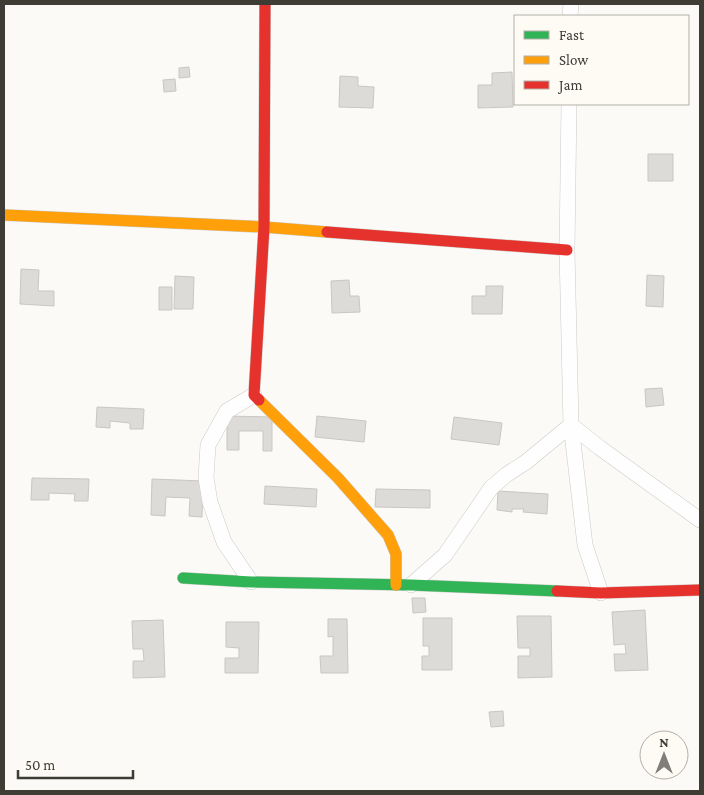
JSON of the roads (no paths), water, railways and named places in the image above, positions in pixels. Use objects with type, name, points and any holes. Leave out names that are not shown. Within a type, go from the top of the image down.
[{"type":"street","points":[[265,4],[264,227],[254,396],[338,478],[388,535],[396,554],[404,585]]},
{"type":"street","points":[[569,105],[567,250],[571,424],[585,545],[601,593]]},
{"type":"street","points":[[4,215],[264,227],[567,250]]},
{"type":"street","points":[[251,582],[224,542],[210,502],[206,478],[208,446],[227,411],[254,396]]},
{"type":"street","points":[[571,424],[600,448],[700,520]]},
{"type":"street","points":[[404,585],[446,555],[492,488],[506,474],[526,462],[571,424]]},
{"type":"street","points":[[183,578],[251,582],[404,585],[601,593],[700,590]]}]
